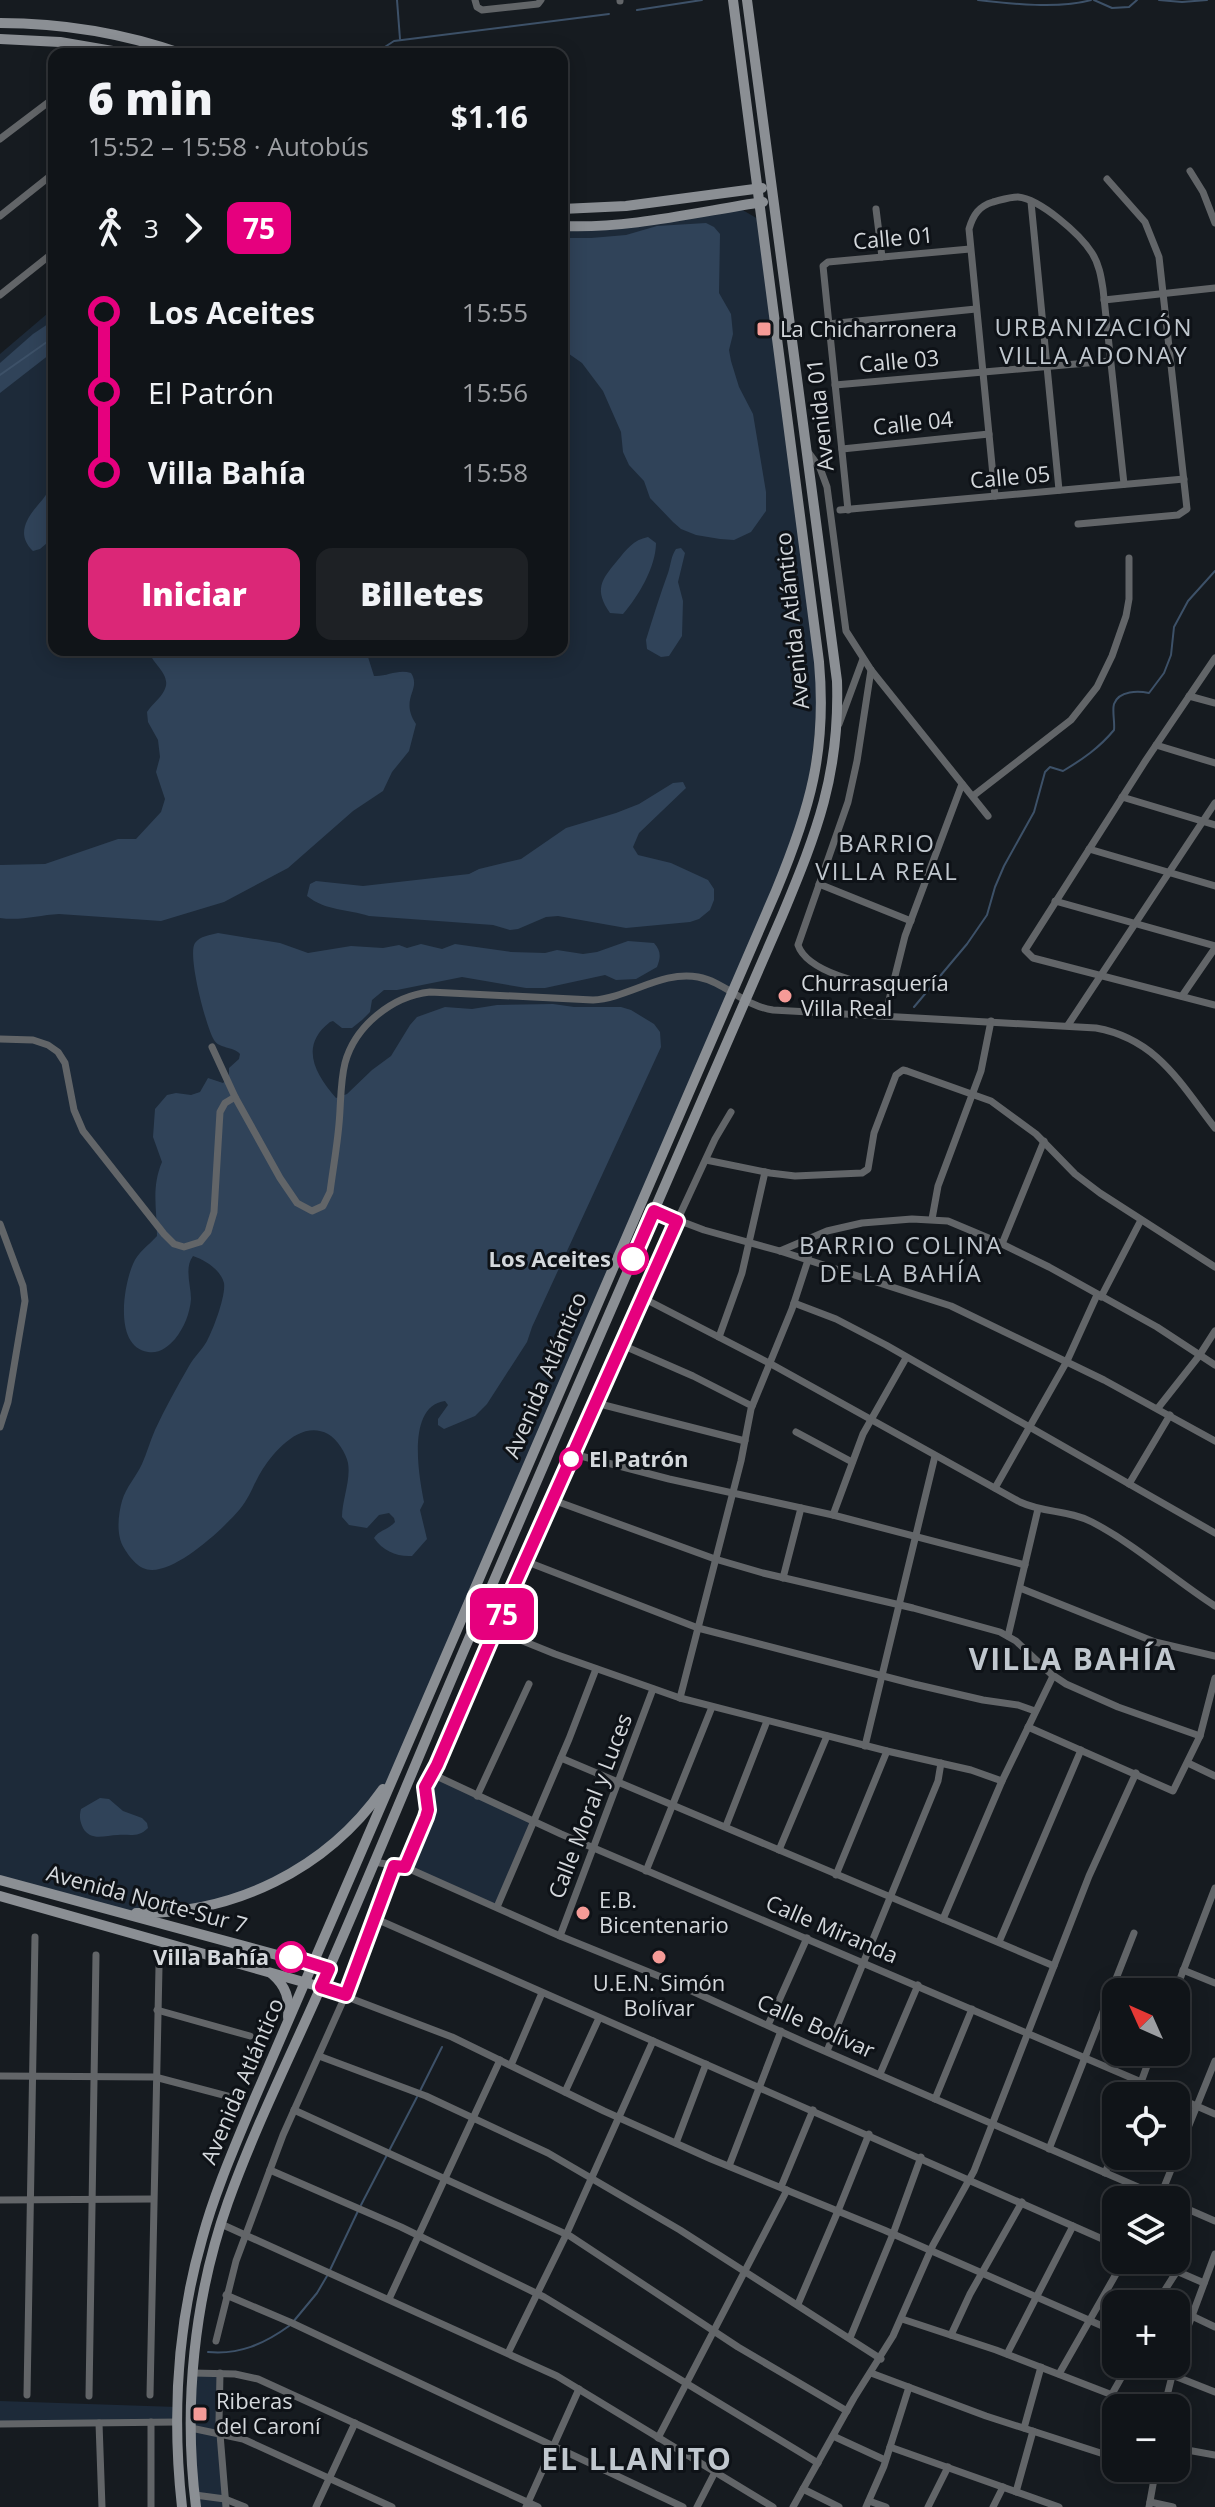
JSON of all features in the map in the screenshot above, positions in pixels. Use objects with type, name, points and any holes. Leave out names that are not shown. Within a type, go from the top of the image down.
[{"type":"main road","name":"Avenida Atlántico","points":[[182,2507],[177,2422],[182,2337],[202,2239],[228,2163],[732,993],[804,818],[817,766],[822,719],[819,662],[733,0]]},
{"type":"main road","name":"Avenida Atlántico","points":[[196,2501],[191,2428],[193,2373],[204,2297],[221,2224],[249,2149],[816,831],[831,774],[837,730],[837,681],[747,0]]},
{"type":"main road","points":[[0,23],[50,24],[93,30],[164,48]]},
{"type":"main road","points":[[0,39],[72,43],[98,48]]},
{"type":"main road","points":[[737,192],[751,179],[755,167]]},
{"type":"main road","points":[[568,209],[626,206],[772,186]]},
{"type":"main road","points":[[568,226],[620,223],[773,200]]},
{"type":"main road","points":[[734,207],[748,211],[763,226]]},
{"type":"main road","points":[[121,1913],[202,1908],[249,1894],[292,1873],[347,1832],[375,1801],[399,1764]]},
{"type":"main road","name":"Avenida Norte-Sur 7","points":[[0,1880],[329,1969]]},
{"type":"main road","name":"Avenida Norte-Sur 7","points":[[0,1896],[321,1987]]},
{"type":"main road","points":[[267,1971],[281,1982],[288,1996],[286,2026]]},
{"type":"street","points":[[475,0],[482,10],[538,4],[541,0]]},
{"type":"street","points":[[0,139],[48,103]]},
{"type":"street","points":[[1190,171],[1203,192],[1215,223]]},
{"type":"street","points":[[0,216],[48,178]]},
{"type":"street","points":[[1078,524],[1178,515],[1187,506],[1159,257],[1150,231],[1139,213],[1107,179]]},
{"type":"street","points":[[995,496],[969,229],[971,220],[983,206],[1014,197],[1031,202],[1064,223],[1086,245],[1098,265],[1124,484]]},
{"type":"street","points":[[1031,202],[1059,490]]},
{"type":"street","points":[[876,209],[882,257]]},
{"type":"street","name":"Calle 01","points":[[822,268],[828,262],[970,249]]},
{"type":"street","points":[[0,295],[48,257]]},
{"type":"street","name":"Avenida 01","points":[[822,268],[842,449],[844,510]]},
{"type":"street","points":[[0,279],[8,289]]},
{"type":"street","points":[[1104,300],[1215,288]]},
{"type":"street","points":[[828,324],[976,309]]},
{"type":"street","name":"Calle 03","points":[[835,385],[1110,361]]},
{"type":"street","name":"Calle 04","points":[[842,449],[989,434]]},
{"type":"street","points":[[807,450],[820,468],[827,487],[846,631],[871,670],[988,816]]},
{"type":"street","name":"Calle 05","points":[[844,510],[1184,479]]},
{"type":"street","points":[[827,487],[845,486]]},
{"type":"street","points":[[973,796],[1071,720],[1097,687],[1126,616],[1129,558]]},
{"type":"street","points":[[1215,658],[1055,901],[1026,953],[1033,958],[1215,1005]]},
{"type":"street","points":[[837,730],[863,659]]},
{"type":"street","points":[[871,670],[848,802],[798,940],[799,950],[810,960],[841,977],[866,985],[891,988]]},
{"type":"street","points":[[1189,696],[1215,703]]},
{"type":"street","points":[[1156,745],[1215,763]]},
{"type":"street","points":[[885,1016],[911,921],[962,784]]},
{"type":"street","points":[[1122,797],[1215,825]]},
{"type":"street","points":[[1068,1025],[1215,803]]},
{"type":"street","points":[[1089,849],[1215,886]]},
{"type":"street","points":[[819,884],[911,921]]},
{"type":"street","points":[[1055,901],[1215,947],[1182,996]]},
{"type":"street","points":[[212,1047],[235,1097],[291,1196],[303,1208],[318,1211],[328,1200],[330,1192],[346,1060],[362,1031],[381,1012],[402,999],[441,991],[602,999],[687,976],[708,980],[744,1001],[773,1010],[1068,1025],[1116,1033],[1152,1052],[1176,1076],[1215,1128]]},
{"type":"street","points":[[932,1219],[938,1186],[981,1071],[991,1021]]},
{"type":"street","points":[[0,1039],[33,1040],[58,1052],[65,1063],[74,1110],[83,1131],[164,1234],[179,1246],[200,1242],[211,1225],[220,1112],[225,1103],[235,1097]]},
{"type":"street","points":[[706,1160],[795,1176],[866,1172],[878,1118],[896,1075],[903,1070],[991,1101],[1044,1141],[1075,1174],[1215,1267]]},
{"type":"street","points":[[405,1867],[428,1810],[424,1792],[677,1221],[731,1112]]},
{"type":"street","points":[[1002,1244],[1044,1141]]},
{"type":"street","points":[[719,1337],[733,1303],[765,1172]]},
{"type":"street","points":[[654,1211],[677,1221],[951,1306],[1067,1361],[1215,1441]]},
{"type":"street","points":[[780,1251],[827,1231],[862,1223],[932,1219],[957,1223],[1157,1327],[1215,1365]]},
{"type":"street","points":[[995,1488],[1030,1429],[1141,1220]]},
{"type":"street","points":[[0,1224],[23,1286],[25,1301],[8,1402],[0,1427]]},
{"type":"street","points":[[680,1698],[752,1406],[794,1303],[808,1260],[810,1238]]},
{"type":"street","points":[[643,1298],[771,1364],[995,1488],[1038,1509],[1067,1513],[1096,1524],[1159,1564],[1215,1606]]},
{"type":"street","points":[[794,1303],[850,1326],[1215,1533]]},
{"type":"street","points":[[1158,1408],[1215,1331]]},
{"type":"street","points":[[622,1345],[752,1406]]},
{"type":"street","points":[[833,1515],[870,1420],[906,1358]]},
{"type":"street","points":[[596,1403],[745,1441]]},
{"type":"street","points":[[1129,1484],[1170,1415]]},
{"type":"street","points":[[796,1432],[852,1462]]},
{"type":"street","points":[[573,1454],[833,1515],[1025,1565]]},
{"type":"street","points":[[865,1746],[935,1456]]},
{"type":"street","points":[[553,1500],[715,1559],[1008,1636],[1053,1676],[1073,1688],[1200,1736]]},
{"type":"street","points":[[783,1578],[801,1508]]},
{"type":"street","points":[[1008,1636],[1038,1509]]},
{"type":"street","points":[[525,1561],[698,1628],[1035,1711]]},
{"type":"street","points":[[1020,1588],[1155,1642],[1215,1656]]},
{"type":"street","points":[[476,1622],[680,1698],[1002,1781]]},
{"type":"street","points":[[497,1907],[535,1822],[596,1669]]},
{"type":"street","points":[[943,1919],[1002,1781],[1053,1676]]},
{"type":"street","points":[[1028,1727],[1173,1791],[1200,1736],[1215,1678]]},
{"type":"street","points":[[477,1796],[529,1684]]},
{"type":"street","name":"Calle Moral y Luces","points":[[560,1936],[653,1689]]},
{"type":"street","points":[[646,1871],[712,1707]]},
{"type":"street","points":[[726,1826],[767,1721]]},
{"type":"street","points":[[779,1850],[827,1736]]},
{"type":"street","points":[[999,1942],[1081,1750]]},
{"type":"street","points":[[836,1875],[887,1751]]},
{"type":"street","points":[[561,1758],[1054,1966]]},
{"type":"street","points":[[827,2051],[938,1781],[941,1763]]},
{"type":"street","points":[[1188,1763],[1215,1776]]},
{"type":"street","points":[[793,2507],[847,2411],[881,2359],[931,2251],[970,2179],[1089,1876],[1136,1773]]},
{"type":"street","name":"Calle Miranda","points":[[432,1774],[593,1848],[1141,2082]]},
{"type":"street","name":"Calle Bolívar","points":[[374,1862],[405,1867],[1136,2186]]},
{"type":"street","points":[[216,2341],[226,2295],[246,2234],[294,2110],[346,1995],[394,1866]]},
{"type":"street","points":[[1180,1978],[1215,1888]]},
{"type":"street","points":[[1204,1915],[1215,1919]]},
{"type":"street","points":[[374,1918],[1102,2239]]},
{"type":"street","points":[[1049,2149],[1134,1933]]},
{"type":"street","points":[[27,2395],[35,1937]]},
{"type":"street","points":[[768,2025],[807,1938]]},
{"type":"street","points":[[89,2396],[96,1955]]},
{"type":"street","points":[[150,2395],[159,1967]]},
{"type":"street","points":[[1183,1970],[1215,1983]]},
{"type":"street","points":[[880,2074],[918,1985]]},
{"type":"street","points":[[321,1987],[452,2037],[619,2118],[1102,2326]]},
{"type":"street","points":[[511,2065],[542,1993]]},
{"type":"street","points":[[935,2099],[972,2009]]},
{"type":"street","points":[[157,2010],[250,2036]]},
{"type":"street","points":[[565,2092],[599,2018]]},
{"type":"street","points":[[729,2166],[781,2031]]},
{"type":"street","points":[[508,2353],[566,2235],[653,2041]]},
{"type":"street","points":[[319,2056],[426,2096],[548,2153],[798,2304],[881,2359]]},
{"type":"street","points":[[389,2299],[500,2060]]},
{"type":"street","points":[[1168,2186],[1215,2061]]},
{"type":"street","points":[[676,2143],[706,2064]]},
{"type":"street","points":[[1141,2082],[1147,2066]]},
{"type":"street","points":[[0,2076],[155,2077],[231,2097]]},
{"type":"street","name":"Calle Miranda","points":[[1190,2103],[1215,2114]]},
{"type":"street","points":[[294,2110],[566,2235],[714,2332],[847,2411]]},
{"type":"street","points":[[658,2438],[746,2272],[784,2188],[813,2110]]},
{"type":"street","points":[[798,2304],[869,2134]]},
{"type":"street","points":[[850,2338],[921,2157]]},
{"type":"street","points":[[270,2170],[419,2236],[538,2294],[818,2463]]},
{"type":"street","points":[[0,2200],[153,2199]]},
{"type":"street","points":[[951,2335],[981,2273],[1022,2202]]},
{"type":"street","points":[[1190,2210],[1215,2221]]},
{"type":"street","points":[[221,2224],[508,2353],[579,2389],[773,2507]]},
{"type":"street","points":[[1007,2354],[1073,2226]]},
{"type":"street","points":[[1190,2322],[1215,2255]]},
{"type":"street","points":[[1059,2374],[1116,2274]]},
{"type":"street","points":[[1184,2274],[1204,2283]]},
{"type":"street","points":[[226,2295],[683,2507]]},
{"type":"street","points":[[1192,2316],[1215,2327]]},
{"type":"street","points":[[902,2319],[1112,2394],[1121,2378]]},
{"type":"street","points":[[1024,2428],[1041,2367]]},
{"type":"street","points":[[193,2373],[235,2374],[258,2379],[538,2507]]},
{"type":"street","points":[[220,2373],[220,2433],[226,2503]]},
{"type":"street","points":[[871,2373],[1102,2453]]},
{"type":"street","points":[[1180,2378],[1215,2392]]},
{"type":"street","points":[[886,2507],[867,2504],[909,2387]]},
{"type":"street","points":[[527,2504],[579,2389]]},
{"type":"street","points":[[151,2422],[151,2507]]},
{"type":"street","points":[[0,2424],[177,2422]]},
{"type":"street","points":[[99,2423],[102,2507]]},
{"type":"street","points":[[316,2507],[355,2423]]},
{"type":"street","points":[[191,2428],[243,2439],[392,2507]]},
{"type":"street","points":[[1016,2492],[1033,2431]]},
{"type":"street","points":[[833,2436],[885,2460]]},
{"type":"street","points":[[890,2447],[1058,2507]]},
{"type":"street","points":[[1190,2451],[1215,2455]]},
{"type":"street","points":[[928,2507],[948,2467]]},
{"type":"street","points":[[697,2507],[715,2472]]},
{"type":"street","points":[[1153,2482],[1149,2504],[1173,2507]]},
{"type":"street","points":[[993,2507],[1003,2487]]},
{"type":"street","points":[[803,2489],[839,2507]]},
{"type":"street","points":[[196,2501],[245,2507]]},
{"type":"shaded area","points":[[741,209],[758,219],[821,686],[804,818],[385,1787],[329,1847],[231,1901],[121,1913],[0,1880],[0,354],[48,313],[48,656],[568,656],[568,225]]},
{"type":"shaded area","points":[[706,223],[720,234],[719,293],[731,314],[733,334],[729,350],[739,387],[753,414],[766,492],[766,511],[751,532],[734,540],[696,535],[681,529],[650,498],[644,481],[629,465],[623,452],[621,432],[603,391],[582,363],[568,353],[568,238],[626,235],[657,226]]},
{"type":"shaded area","points":[[48,324],[48,356],[0,393],[0,363]]},
{"type":"shaded area","points":[[48,491],[48,542],[33,551],[27,544],[24,531]]},
{"type":"shaded area","points":[[648,537],[656,543],[653,562],[645,581],[623,614],[610,613],[602,598],[604,580],[631,546]]},
{"type":"shaded area","points":[[681,548],[685,553],[678,582],[683,601],[682,636],[669,656],[661,657],[647,649],[646,640],[673,554]]},
{"type":"shaded area","points":[[151,656],[368,656],[374,676],[411,673],[414,684],[410,707],[416,724],[409,751],[392,772],[383,791],[353,811],[288,868],[224,902],[161,921],[59,914],[0,918],[0,865],[45,864],[118,839],[136,839],[161,812],[165,799],[156,772],[160,757],[158,740],[148,722],[147,712],[162,694],[166,685],[164,675]]},
{"type":"shaded area","points":[[683,782],[686,788],[639,833],[633,847],[638,855],[671,863],[708,880],[714,889],[710,910],[690,922],[626,928],[558,916],[510,930],[493,925],[369,916],[329,907],[307,896],[310,884],[316,881],[363,886],[469,874],[521,859],[566,828],[639,804],[673,783]]},
{"type":"shaded area","points":[[218,933],[280,943],[308,953],[351,946],[383,948],[399,945],[407,948],[421,944],[442,949],[455,944],[511,952],[545,953],[557,950],[583,954],[628,941],[654,943],[659,951],[657,967],[636,979],[616,980],[605,975],[545,988],[526,988],[462,977],[384,990],[372,1000],[370,1012],[352,1028],[342,1028],[330,1022],[315,1041],[313,1050],[317,1070],[336,1098],[347,1094],[391,1056],[417,1017],[445,1007],[472,1009],[497,1005],[553,1004],[621,1007],[654,1024],[660,1032],[661,1047],[527,1342],[487,1404],[475,1416],[444,1429],[438,1425],[438,1419],[448,1405],[445,1401],[433,1406],[425,1415],[420,1429],[418,1460],[424,1502],[420,1510],[427,1539],[412,1556],[391,1552],[374,1538],[395,1522],[389,1513],[379,1515],[367,1528],[349,1525],[342,1517],[349,1470],[347,1459],[335,1439],[318,1431],[298,1434],[280,1447],[266,1464],[240,1509],[200,1547],[175,1563],[152,1570],[143,1568],[121,1543],[119,1519],[124,1496],[171,1398],[207,1341],[223,1296],[224,1283],[220,1274],[193,1256],[188,1271],[189,1310],[175,1339],[163,1349],[148,1352],[137,1348],[130,1339],[124,1315],[129,1274],[138,1256],[157,1236],[156,1190],[162,1162],[153,1137],[155,1109],[167,1095],[200,1092],[208,1078],[223,1083],[229,1077],[229,1068],[239,1059],[237,1051],[214,1040],[195,975],[195,943],[202,937]]},
{"type":"shaded area","points":[[432,1774],[535,1822],[497,1907],[405,1867],[426,1817],[425,1796]]},
{"type":"shaded area","points":[[100,1798],[109,1799],[123,1811],[142,1818],[148,1828],[134,1835],[90,1835],[81,1823],[81,1809]]},
{"type":"shaded area","points":[[193,2373],[220,2373],[226,2507],[196,2507]]},
{"type":"shaded area","points":[[0,2401],[177,2407],[177,2422],[0,2424]]},
{"type":"waterway","points":[[397,0],[400,39]]},
{"type":"waterway","points":[[637,10],[702,0]]},
{"type":"waterway","points":[[978,0],[1050,5],[1091,0]]},
{"type":"waterway","points":[[1094,0],[1112,8],[1129,7],[1137,0]]},
{"type":"waterway","points":[[1159,0],[1207,0]]},
{"type":"waterway","points":[[383,48],[394,41],[609,14]]},
{"type":"waterway","points":[[0,375],[48,341]]},
{"type":"waterway","points":[[914,1007],[987,915],[1004,866],[1034,812],[1045,772],[1050,767],[1063,771],[1103,742],[1114,730],[1113,707],[1120,696],[1135,692],[1149,693],[1164,673],[1171,655],[1174,627],[1188,601],[1215,571]]},
{"type":"waterway","points":[[420,2091],[442,2047]]},
{"type":"waterway","points":[[361,2205],[417,2097]]},
{"type":"waterway","points":[[330,2270],[358,2211]]},
{"type":"waterway","points":[[293,2322],[327,2276]]},
{"type":"waterway","points":[[208,2352],[230,2352],[251,2347],[289,2326]]},
{"type":"bus line","name":"75","points":[[291,1957],[329,1969],[321,1987],[346,1995],[394,1866],[405,1867],[422,1829],[428,1810],[425,1787],[677,1221],[654,1211],[633,1259]]},
{"type":"place","name":"La Chicharronera","points":[[764,329]]},
{"type":"place","name":"Churrasquería Villa Real","points":[[785,996]]},
{"type":"place","name":"Los Aceites","points":[[633,1259]]},
{"type":"place","name":"El Patrón","points":[[571,1459]]},
{"type":"place","name":"E.B. Bicentenario","points":[[583,1913]]},
{"type":"place","name":"Villa Bahía","points":[[291,1957]]},
{"type":"place","name":"U.E.N. Simón Bolívar","points":[[659,1957]]},
{"type":"place","name":"Riberas del Caroní","points":[[200,2414]]},
{"type":"district","name":"URBANIZACIÓN VILLA ADONAY","points":[[1094,342]]},
{"type":"district","name":"BARRIO VILLA REAL","points":[[887,858]]},
{"type":"district","name":"BARRIO COLINA DE LA BAHÍA","points":[[901,1260]]},
{"type":"district","name":"VILLA BAHÍA","points":[[1073,1660]]},
{"type":"district","name":"EL LLANITO","points":[[637,2460]]}]
